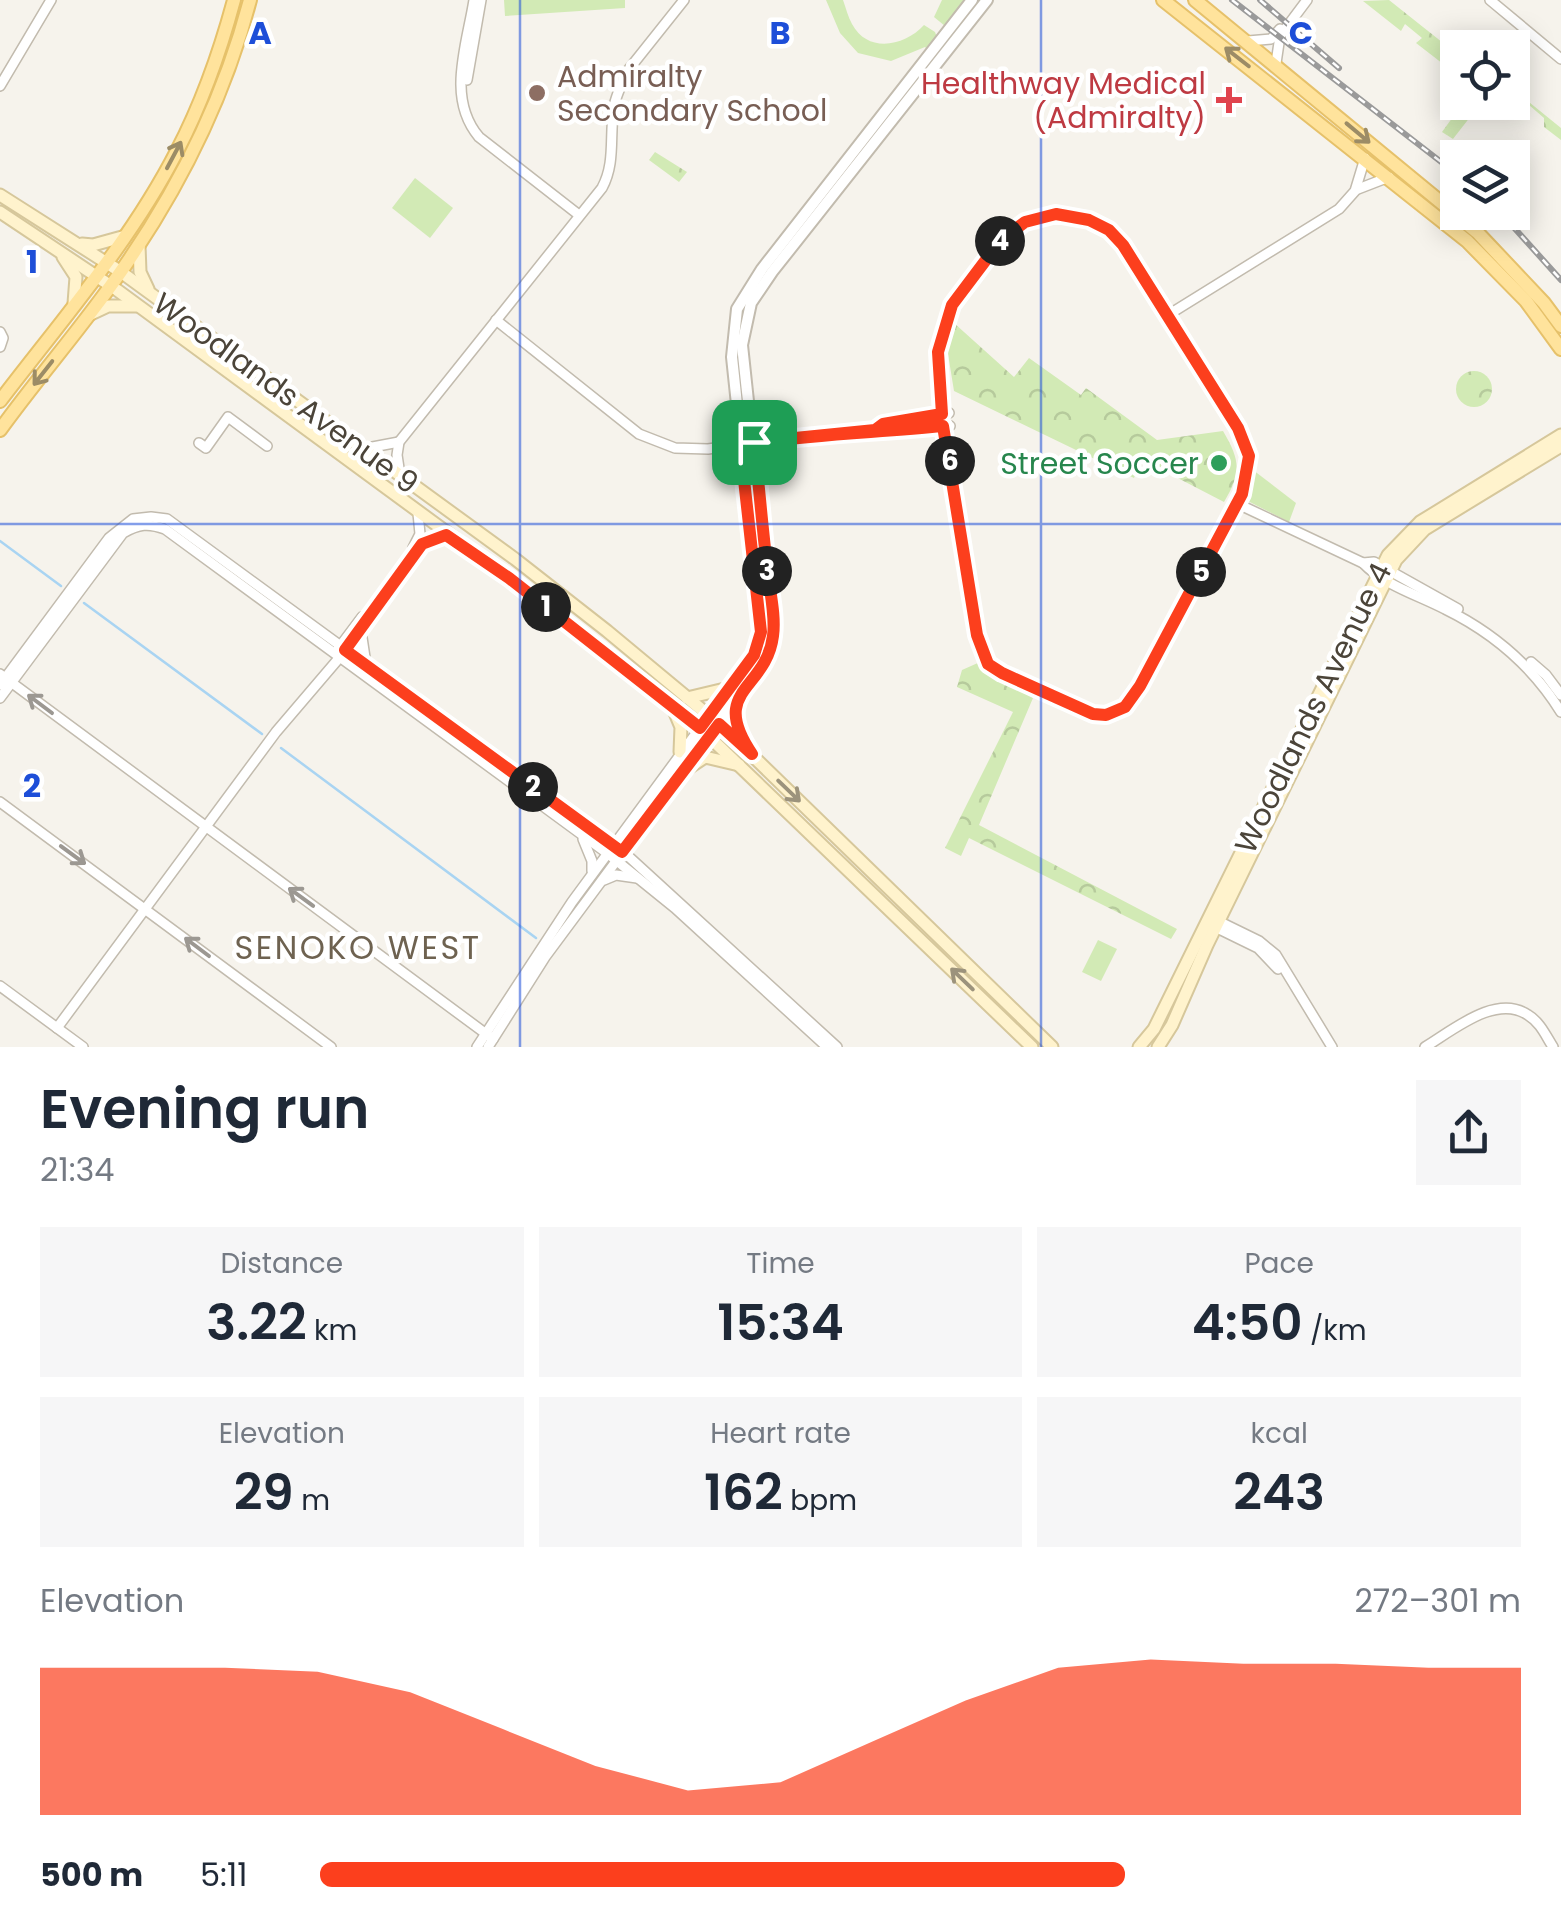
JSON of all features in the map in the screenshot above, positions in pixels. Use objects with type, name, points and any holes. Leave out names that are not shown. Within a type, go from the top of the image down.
[{"type":"main road","points":[[0,401],[96,275],[178,150],[213,70],[234,0]]},
{"type":"main road","points":[[0,430],[139,245],[205,130],[228,76],[250,0]]},
{"type":"main road","points":[[1164,0],[1365,158],[1431,201],[1506,278],[1561,349]]},
{"type":"main road","points":[[1195,0],[1276,64],[1431,201],[1502,256],[1561,326]]},
{"type":"main road","name":"Woodlands Avenue 9","points":[[0,194],[121,272],[360,450],[515,559],[687,698],[752,754],[1052,1047]]},
{"type":"main road","name":"Woodlands Avenue 9","points":[[0,212],[140,306],[509,578],[672,706],[744,766],[1032,1047]]},
{"type":"main road","points":[[78,244],[93,245],[122,237]]},
{"type":"main road","points":[[139,245],[140,272],[153,296]]},
{"type":"main road","points":[[58,250],[76,276],[74,303]]},
{"type":"main road","points":[[87,316],[108,306],[140,306]]},
{"type":"main road","name":"Woodlands Avenue 4","points":[[1138,1047],[1154,1029],[1213,922],[1402,539],[1420,522],[1561,435]]},
{"type":"main road","name":"Woodlands Avenue 4","points":[[1384,573],[1426,529],[1561,446]]},
{"type":"main road","points":[[687,698],[736,692],[734,726],[752,754]]},
{"type":"main road","points":[[672,706],[681,728],[680,752]]},
{"type":"main road","points":[[678,775],[705,758],[744,766]]},
{"type":"main road","name":"Woodlands Avenue 4","points":[[1158,1047],[1172,1025],[1213,922]]},
{"type":"street","points":[[0,86],[4,71],[51,0]]},
{"type":"street","points":[[478,0],[460,90],[468,120],[480,137],[580,214]]},
{"type":"street","points":[[401,478],[397,466],[399,442],[602,188],[612,167],[614,105],[622,82],[684,0]]},
{"type":"street","points":[[736,692],[761,632],[732,342],[736,310],[744,293],[972,0]]},
{"type":"street","points":[[489,1040],[592,874],[639,826],[678,775],[704,732],[761,666],[774,636],[742,345],[751,303],[988,0]]},
{"type":"street","points":[[1248,41],[1271,39],[1304,0]]},
{"type":"street","points":[[1276,64],[1280,36],[1304,0]]},
{"type":"street","points":[[1490,0],[1561,59]]},
{"type":"street","points":[[1355,191],[1365,158]]},
{"type":"street","points":[[1168,315],[1339,209],[1355,191],[1389,176]]},
{"type":"street","points":[[1056,214],[1089,220],[1109,230],[1130,254],[1247,447],[1248,466],[1238,504],[1125,707],[1093,714],[988,664],[977,635],[945,410],[938,352],[952,305],[1001,240],[1025,222],[1056,214]]},
{"type":"street","points":[[496,320],[654,442],[689,450],[947,426]]},
{"type":"street","points":[[0,332],[4,338],[0,347]]},
{"type":"street","points":[[875,430],[883,424],[945,410]]},
{"type":"street","points":[[199,443],[206,448],[228,417],[267,446]]},
{"type":"street","points":[[360,450],[399,442]]},
{"type":"street","points":[[1238,504],[1384,573],[1496,634],[1546,675],[1561,695]]},
{"type":"street","points":[[57,1028],[276,732],[340,652],[417,543],[418,513]]},
{"type":"street","points":[[0,698],[5,678],[109,538],[133,519],[167,520],[582,836],[614,852]]},
{"type":"street","points":[[340,652],[362,628],[422,544],[446,535]]},
{"type":"street","points":[[1384,573],[1492,638],[1530,669],[1561,712]]},
{"type":"street","points":[[362,628],[361,646],[367,667]]},
{"type":"street","points":[[340,652],[367,667],[581,823],[837,1047]]},
{"type":"street","points":[[0,665],[5,678],[489,1040]]},
{"type":"street","points":[[477,1047],[489,1040],[597,886],[626,826],[680,752],[704,732]]},
{"type":"street","points":[[0,802],[332,1047]]},
{"type":"street","points":[[581,823],[604,832],[617,832],[626,826]]},
{"type":"street","points":[[639,826],[636,853],[642,874]]},
{"type":"street","points":[[582,836],[592,861],[592,874]]},
{"type":"street","points":[[597,886],[616,875],[642,874]]},
{"type":"street","points":[[1213,922],[1272,960],[1330,1047]]},
{"type":"street","points":[[700,926],[827,1047]]},
{"type":"street","points":[[0,986],[83,1047]]},
{"type":"street","points":[[1425,1047],[1502,1012],[1527,1020],[1550,1047]]},
{"type":"green space","points":[[504,0],[625,0],[625,8],[505,16]]},
{"type":"green space","points":[[826,0],[843,0],[852,24],[867,40],[897,42],[924,25],[935,32],[938,40],[929,51],[925,47],[891,61],[858,53],[840,33]]},
{"type":"green space","points":[[942,0],[968,0],[945,26],[934,17]]},
{"type":"green space","points":[[1389,0],[1440,40],[1440,62],[1416,43],[1422,38],[1405,24],[1401,31],[1363,1]]},
{"type":"green space","points":[[1530,103],[1561,128],[1561,140],[1544,127],[1544,118]]},
{"type":"green space","points":[[1451,120],[1468,120],[1453,139],[1442,132]]},
{"type":"green space","points":[[655,152],[687,172],[679,182],[649,160]]},
{"type":"green space","points":[[415,178],[453,208],[430,238],[392,208]]},
{"type":"green space","points":[[954,323],[1014,377],[1029,358],[1081,395],[1086,388],[1157,440],[1223,431],[1237,466],[1224,502],[1141,459],[1134,478],[954,391],[947,348]]},
{"type":"green space","points":[[1474,371],[1487,376],[1492,389],[1487,402],[1474,407],[1461,402],[1456,389],[1461,376]]},
{"type":"green space","points":[[1253,470],[1296,503],[1289,522],[1240,497]]},
{"type":"green space","points":[[980,662],[987,672],[1033,698],[979,825],[1177,929],[1171,939],[969,838],[961,856],[945,848],[1013,712],[957,687],[962,670]]},
{"type":"green space","points":[[1098,940],[1117,949],[1101,981],[1082,972]]},
{"type":"waterway","points":[[0,541],[61,586]]},
{"type":"waterway","points":[[84,603],[262,734]]},
{"type":"waterway","points":[[281,748],[536,938]]},
{"type":"railway","points":[[1232,0],[1440,161]]},
{"type":"railway","points":[[1260,0],[1339,68]]},
{"type":"railway","points":[[1516,230],[1561,280]]},
{"type":"place","name":"Admiralty Secondary School","points":[[537,93]]},
{"type":"place","name":"Healthway Medical (Admiralty)","points":[[1229,100]]},
{"type":"place","name":"Street Soccer","points":[[1219,463]]},
{"type":"district","name":"SENOKO WEST","points":[[358,947]]},
{"type":"route","points":[[754,442],[740,444],[761,632],[754,655],[700,728],[509,578],[446,535],[422,544],[345,650],[622,852],[719,724],[752,754],[734,726],[734,716],[774,636],[754,442],[826,433],[875,430],[883,424],[942,414],[938,352],[952,305],[1001,240],[1025,222],[1056,214],[1100,225],[1130,254],[1238,428],[1249,456],[1238,504],[1140,686],[1125,707],[1106,715],[1073,706],[988,664],[977,635],[943,426],[754,442]]}]
